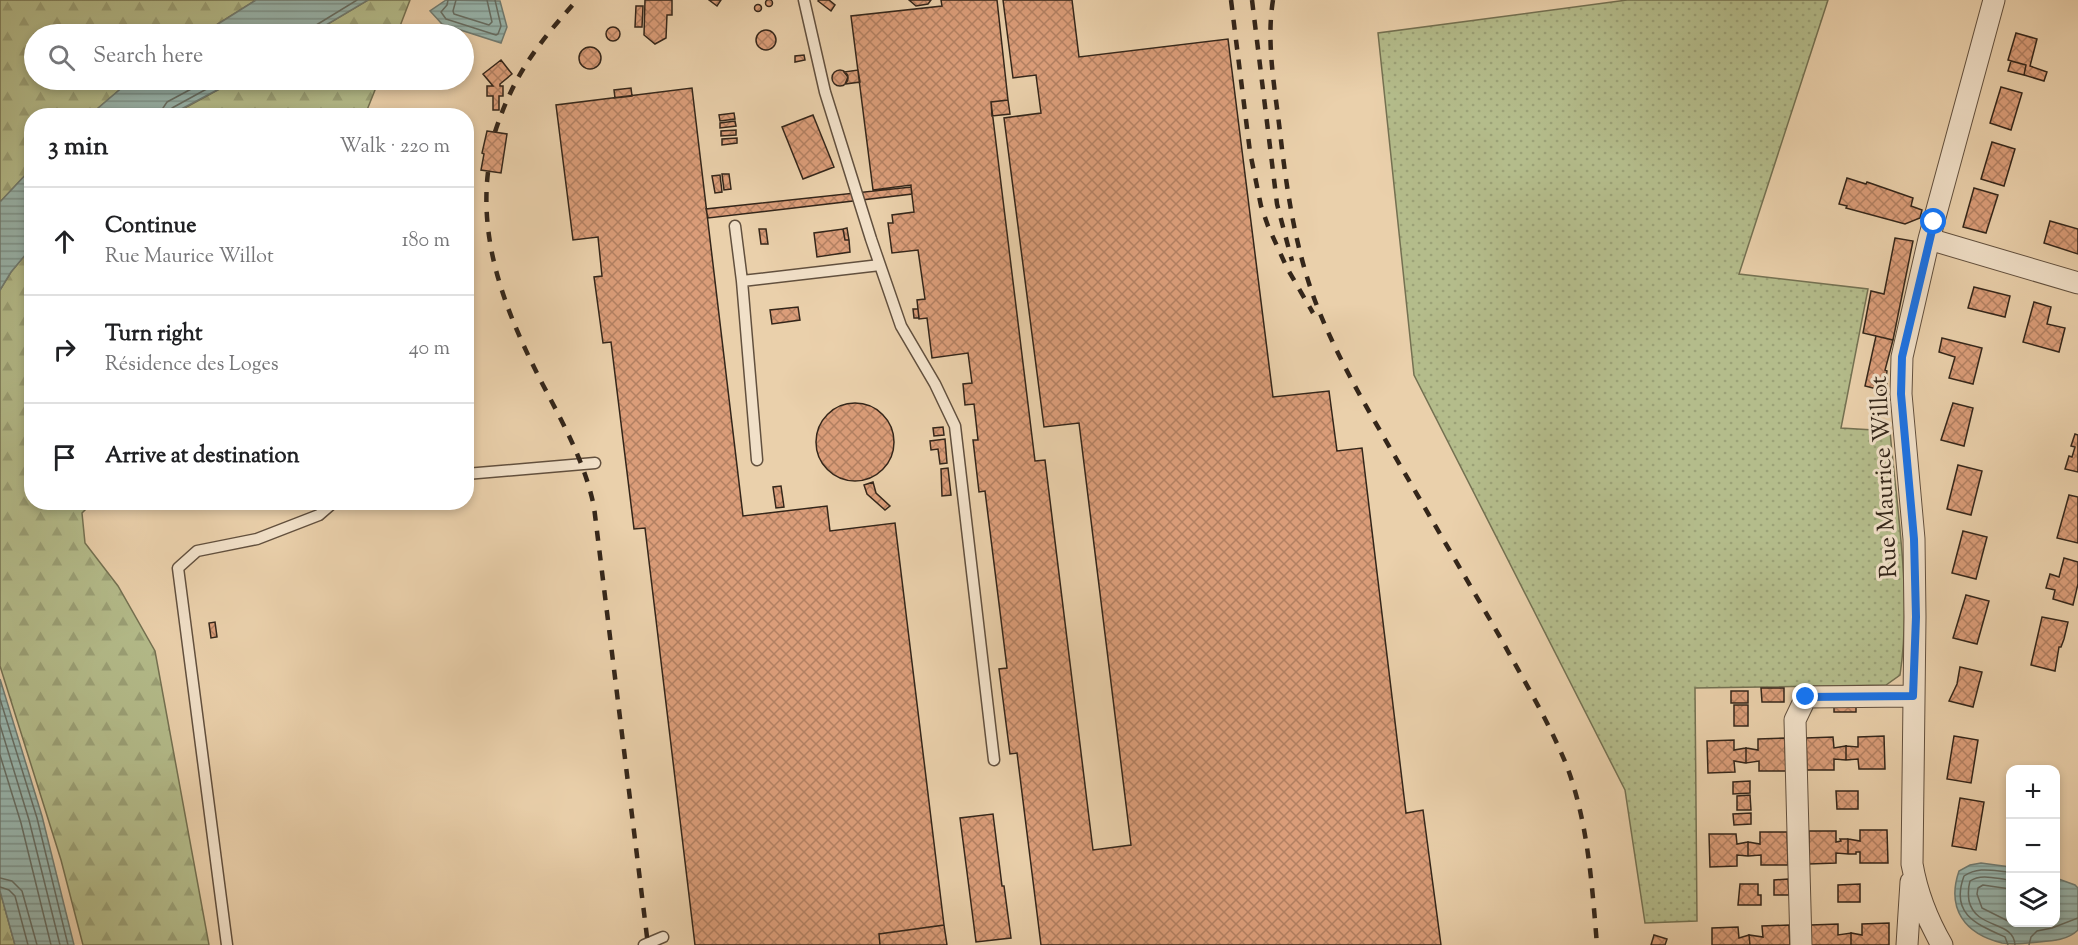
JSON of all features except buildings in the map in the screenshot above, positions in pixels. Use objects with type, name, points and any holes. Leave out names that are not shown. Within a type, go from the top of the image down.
[{"type":"street","name":"Rue Maurice Willot","points":[[1942,945],[1929,923],[1912,864],[1916,617],[1914,539],[1901,394],[1902,357],[1929,239],[1994,0]]},
{"type":"street","points":[[1929,239],[2078,283]]},
{"type":"street","points":[[1801,945],[1795,720],[1806,697],[1913,696]]},
{"type":"street","points":[[1907,945],[1912,864]]},
{"type":"street","name":"Rue Maurice Willot","points":[[1929,923],[1930,945]]},
{"type":"lane","points":[[804,0],[825,92],[901,326],[935,384],[955,426],[994,760]]},
{"type":"lane","points":[[735,226],[742,281],[757,460]]},
{"type":"lane","points":[[742,281],[880,265]]},
{"type":"lane","points":[[474,473],[595,463]]},
{"type":"lane","points":[[227,945],[178,568],[197,551],[257,539],[319,515],[325,510]]},
{"type":"lane","points":[[644,945],[663,937]]},
{"type":"green space","points":[[0,0],[256,0],[218,24],[24,24],[24,90],[119,90],[98,108],[24,108],[24,176],[0,202]]},
{"type":"green space","points":[[368,0],[410,0],[401,24],[328,24]]},
{"type":"green space","points":[[1627,0],[1828,0],[1739,274],[1868,289],[1841,428],[1890,431],[1902,553],[1904,615],[1900,675],[1886,685],[1695,688],[1697,921],[1645,923],[1625,790],[1414,375],[1378,33]]},
{"type":"green space","points":[[218,90],[375,90],[368,108],[185,108]]},
{"type":"green space","points":[[24,256],[24,510],[85,510],[82,513],[85,543],[118,586],[155,651],[209,945],[83,945],[61,860],[0,666],[0,290]]},
{"type":"green space","points":[[0,891],[15,945],[0,945]]},
{"type":"water","points":[[256,0],[368,0],[328,24],[218,24]]},
{"type":"water","points":[[446,0],[500,1],[507,27],[501,43],[474,34],[474,24],[442,24],[430,11]]},
{"type":"water","points":[[119,90],[217,90],[183,108],[98,108]]},
{"type":"water","points":[[24,176],[24,256],[0,290],[0,202]]},
{"type":"water","points":[[0,679],[42,816],[74,945],[15,945],[0,891]]},
{"type":"water","points":[[1981,863],[2006,866],[2006,927],[2060,927],[2060,879],[2075,885],[2078,888],[2078,930],[2060,939],[2016,944],[2002,943],[1978,933],[1962,918],[1955,897],[1959,871],[1970,865]]},
{"type":"railway","points":[[495,132],[510,93],[528,61],[577,0]]},
{"type":"railway","points":[[1231,0],[1250,152],[1261,206],[1287,268],[1313,313]]},
{"type":"railway","points":[[1252,0],[1277,204],[1292,261]]},
{"type":"railway","points":[[1273,0],[1271,49],[1283,155],[1298,245],[1311,289],[1337,351],[1357,390],[1500,637],[1535,700],[1566,764],[1584,830],[1597,945]]},
{"type":"railway","points":[[488,172],[486,200],[488,228],[499,282],[519,335],[579,460],[594,507],[648,945]]},
{"type":"route","points":[[1806,697],[1913,696],[1916,617],[1914,539],[1901,394],[1902,357],[1934,222]]}]
